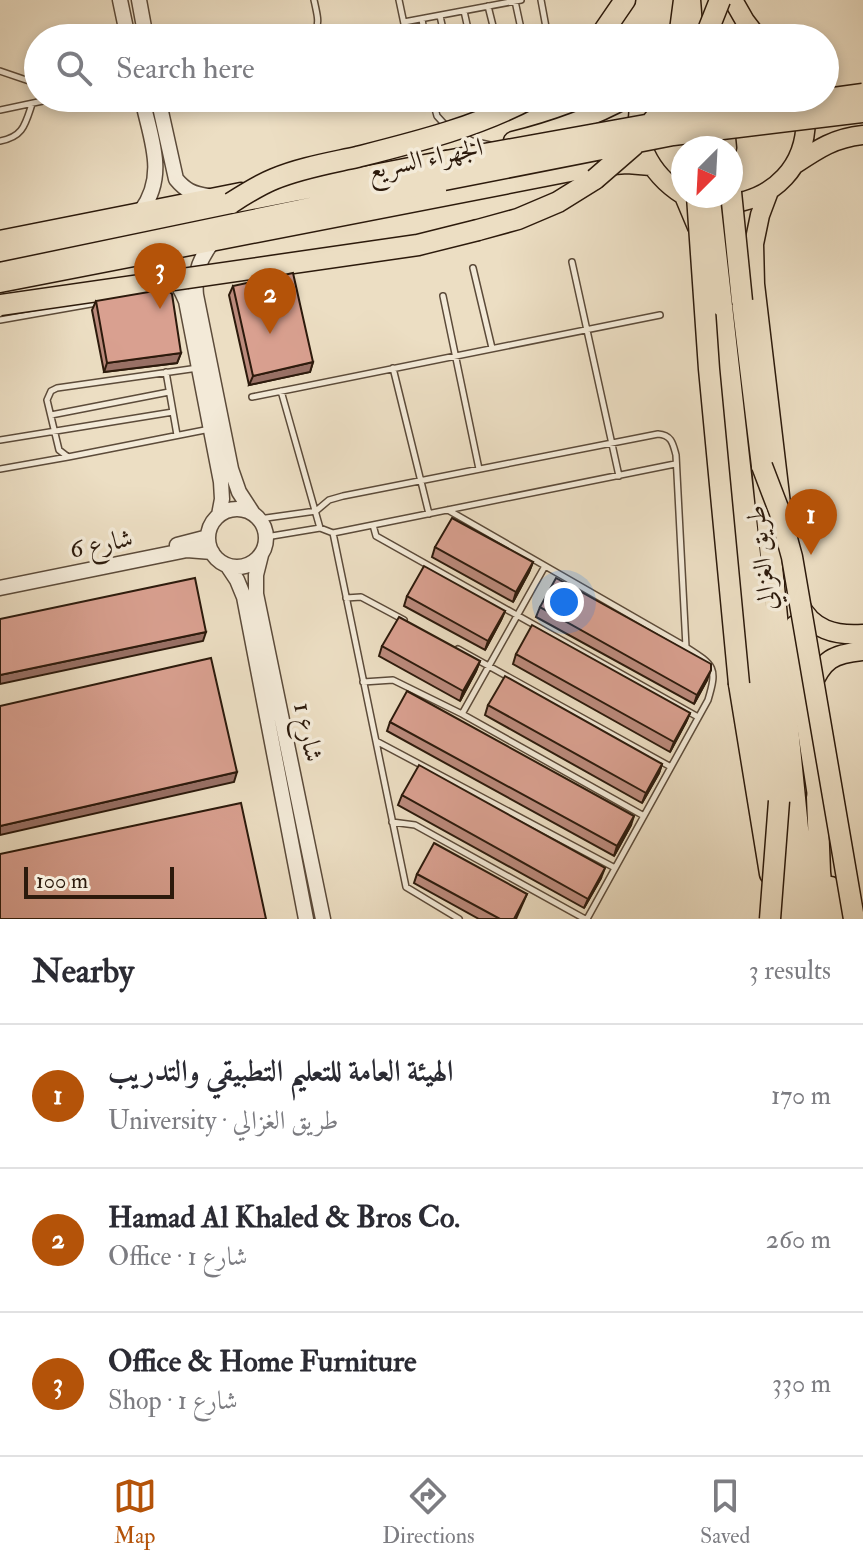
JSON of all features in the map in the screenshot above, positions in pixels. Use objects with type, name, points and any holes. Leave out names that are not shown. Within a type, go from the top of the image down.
[{"type":"highway","points":[[609,24],[625,0]]},
{"type":"highway","points":[[690,0],[692,24]]},
{"type":"highway","points":[[711,0],[715,24]]},
{"type":"highway","points":[[711,24],[720,0]]},
{"type":"highway","name":"الجهراء السريع","points":[[839,97],[863,94]]},
{"type":"highway","points":[[222,200],[288,174],[471,125],[503,112]]},
{"type":"highway","points":[[0,305],[418,245],[518,219],[558,202],[595,179],[633,146],[661,112]]},
{"type":"highway","points":[[692,112],[693,136]]},
{"type":"highway","points":[[700,112],[703,136]]},
{"type":"highway","points":[[722,112],[725,136]]},
{"type":"highway","name":"الجهراء السريع","points":[[0,251],[222,200],[731,112]]},
{"type":"highway","name":"الجهراء السريع","points":[[0,273],[673,135],[863,112]]},
{"type":"highway","points":[[698,208],[709,369],[739,684],[778,919]]},
{"type":"highway","name":"طريق الغزالي","points":[[710,208],[791,919]]},
{"type":"highway","name":"طريق الغزالي","points":[[733,208],[807,919]]},
{"type":"highway","points":[[762,466],[792,557],[854,919]]},
{"type":"highway","points":[[817,797],[825,919]]},
{"type":"highway","points":[[770,919],[779,801]]},
{"type":"main road","points":[[680,24],[683,0]]},
{"type":"main road","points":[[733,0],[747,24]]},
{"type":"main road","points":[[839,88],[863,87]]},
{"type":"main road","name":"الجهراء السريع","points":[[0,240],[141,211],[222,200],[491,146],[561,128],[600,112]]},
{"type":"main road","points":[[639,112],[639,136],[644,152],[660,178],[671,187]]},
{"type":"main road","points":[[743,202],[769,191],[781,182],[794,165],[806,131],[805,112]]},
{"type":"main road","points":[[794,165],[827,143],[863,135]]},
{"type":"main road","name":"الجهراء السريع","points":[[0,283],[601,166],[651,166]]},
{"type":"main road","name":"طريق الغزالي","points":[[769,191],[754,244],[755,284],[805,718],[835,919]]},
{"type":"main road","name":"طريق الغزالي","points":[[688,208],[706,256],[778,919]]},
{"type":"main road","points":[[791,584],[804,614],[822,629],[844,636],[863,634]]},
{"type":"main road","points":[[805,718],[811,686],[821,666],[842,653],[863,651]]},
{"type":"street","points":[[120,0],[125,24]]},
{"type":"street","points":[[139,0],[143,24]]},
{"type":"street","points":[[141,211],[156,181],[156,165],[145,112]]},
{"type":"street","points":[[161,112],[176,179],[183,188],[195,194],[222,200]]},
{"type":"street","points":[[213,242],[199,263],[195,287],[205,367],[217,427],[222,490],[219,515]]},
{"type":"street","points":[[142,256],[160,265],[174,279],[186,301],[205,367]]},
{"type":"street","points":[[217,427],[235,480],[264,527],[266,537],[261,555],[246,566],[236,567],[219,560],[212,552],[208,537],[212,523],[229,510],[241,509],[256,516]]},
{"type":"street","name":"شارع 6","points":[[0,580],[208,537]]},
{"type":"street","name":"شارع 6","points":[[0,588],[187,550],[212,552]]},
{"type":"street","name":"شارع 1","points":[[261,555],[256,575],[256,594],[323,919]]},
{"type":"street","name":"شارع 1","points":[[227,565],[244,597],[306,919]]},
{"type":"lane","points":[[314,0],[318,24]]},
{"type":"lane","points":[[399,0],[404,22],[518,1],[521,24]]},
{"type":"lane","points":[[541,0],[545,24]]},
{"type":"lane","points":[[488,6],[492,24]]},
{"type":"lane","points":[[464,11],[467,24]]},
{"type":"lane","points":[[440,15],[442,24]]},
{"type":"lane","points":[[422,19],[423,24]]},
{"type":"lane","points":[[0,71],[24,79]]},
{"type":"lane","points":[[0,110],[24,106]]},
{"type":"lane","points":[[0,141],[19,133],[28,112]]},
{"type":"lane","points":[[436,112],[445,126],[472,141],[491,146]]},
{"type":"lane","points":[[572,262],[619,476]]},
{"type":"lane","points":[[144,293],[155,284],[160,265]]},
{"type":"lane","points":[[473,268],[492,349]]},
{"type":"lane","points":[[88,285],[97,291],[101,302]]},
{"type":"lane","points":[[443,296],[479,469]]},
{"type":"lane","points":[[0,320],[113,300]]},
{"type":"lane","points":[[252,397],[660,315]]},
{"type":"lane","points":[[68,457],[59,450],[47,400],[51,391],[205,367]]},
{"type":"lane","points":[[393,368],[429,514]]},
{"type":"lane","points":[[166,372],[177,435]]},
{"type":"lane","points":[[281,391],[320,528]]},
{"type":"lane","points":[[51,415],[169,392]]},
{"type":"lane","points":[[0,440],[173,412]]},
{"type":"lane","points":[[0,469],[217,427]]},
{"type":"lane","points":[[256,516],[316,511],[329,500],[421,480],[658,434],[666,435],[672,440],[676,455],[686,647]]},
{"type":"lane","points":[[266,537],[320,528],[333,533],[675,464]]},
{"type":"lane","points":[[392,822],[415,825],[586,919],[708,700],[714,681],[713,669],[686,647],[448,510]]},
{"type":"lane","points":[[373,525],[376,536],[698,717]]},
{"type":"lane","points":[[333,533],[406,887],[459,919]]},
{"type":"lane","points":[[462,714],[545,566]]},
{"type":"lane","points":[[346,598],[361,597],[412,625]]},
{"type":"lane","points":[[451,645],[671,767]]},
{"type":"lane","points":[[363,682],[393,680],[462,714],[644,816]]},
{"type":"lane","points":[[375,740],[615,868]]},
{"type":"building","points":[[293,273],[313,362],[253,376],[233,286]]},
{"type":"building","points":[[166,289],[172,294],[181,353],[107,363],[96,301]]},
{"type":"building","points":[[452,518],[533,562],[516,592],[435,547]]},
{"type":"building","points":[[424,566],[505,611],[488,641],[407,596]]},
{"type":"building","points":[[195,578],[206,632],[0,675],[0,619]]},
{"type":"building","points":[[556,578],[711,664],[711,670],[697,695],[540,607]]},
{"type":"building","points":[[399,617],[480,661],[463,691],[382,646]]},
{"type":"building","points":[[532,625],[690,713],[674,742],[516,654]]},
{"type":"building","points":[[211,658],[237,772],[0,826],[0,706]]},
{"type":"building","points":[[505,676],[662,764],[646,793],[488,705]]},
{"type":"building","points":[[407,691],[634,816],[617,846],[390,722]]},
{"type":"building","points":[[419,765],[605,868],[588,899],[402,795]]},
{"type":"building","points":[[241,803],[266,919],[0,919],[0,854]]},
{"type":"building","points":[[434,843],[527,894],[514,919],[500,919],[417,874]]},
{"type":"place","name":"Office & Home Furniture","points":[[160,309]]},
{"type":"place","name":"Hamad Al Khaled & Bros Co.","points":[[270,334]]},
{"type":"place","name":"الهيئة العامة للتعليم التطبيقي والتدريب","points":[[811,555]]}]
